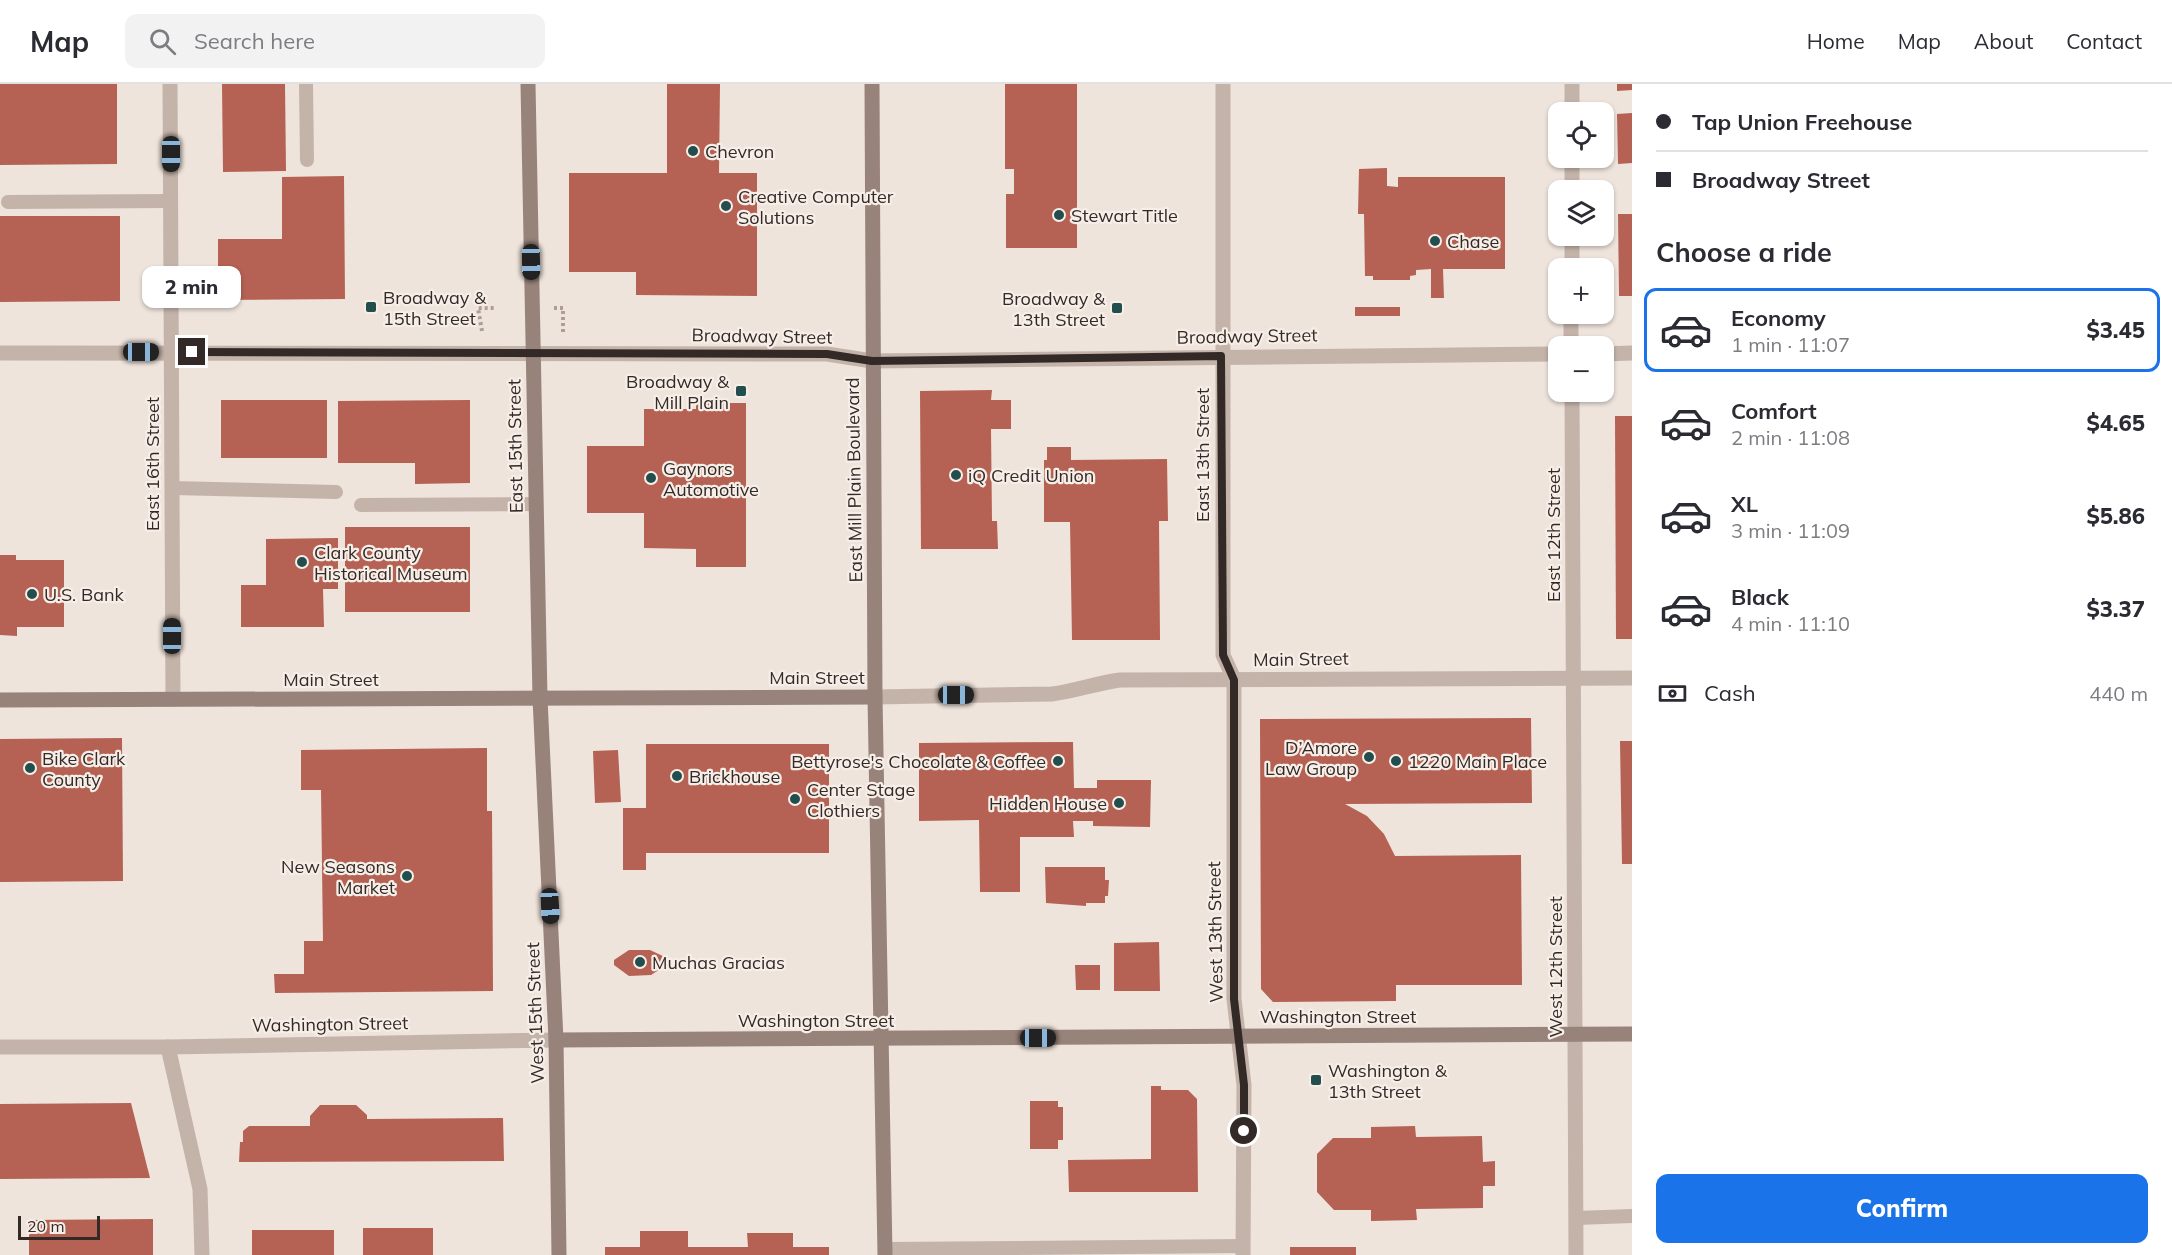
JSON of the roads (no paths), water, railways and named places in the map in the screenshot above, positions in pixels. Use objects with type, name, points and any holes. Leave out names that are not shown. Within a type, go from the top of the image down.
[{"type":"main road","name":"East 15th Street","points":[[528,84],[540,698]]},
{"type":"main road","name":"East Mill Plain Boulevard","points":[[872,84],[875,697],[883,1039],[885,1252]]},
{"type":"main road","name":"Main Street","points":[[0,700],[875,697]]},
{"type":"main road","name":"West 15th Street","points":[[540,698],[556,1040],[559,1255]]},
{"type":"main road","name":"Washington Street","points":[[556,1040],[1632,1034]]},
{"type":"street","name":"East 16th Street","points":[[170,84],[173,699]]},
{"type":"street","name":"East 13th Street","points":[[1222,84],[1223,655],[1234,680]]},
{"type":"street","points":[[1572,84],[1572,102]]},
{"type":"street","name":"Broadway Street","points":[[0,353],[827,354],[872,361],[1548,354]]},
{"type":"street","points":[[1614,354],[1632,354]]},
{"type":"street","name":"East 12th Street","points":[[1572,402],[1574,678]]},
{"type":"street","name":"West 12th Street","points":[[1574,678],[1576,1255]]},
{"type":"street","name":"Main Street","points":[[875,697],[1052,693],[1120,680],[1632,678]]},
{"type":"street","name":"West 13th Street","points":[[1234,680],[1234,999],[1244,1085],[1243,1250]]},
{"type":"street","name":"Washington Street","points":[[0,1047],[168,1047],[556,1040]]},
{"type":"street","points":[[168,1047],[200,1189],[202,1255]]},
{"type":"lane","points":[[306,84],[307,160]]},
{"type":"lane","points":[[8,202],[171,201]]},
{"type":"lane","points":[[172,488],[336,492]]},
{"type":"lane","points":[[361,505],[536,504]]},
{"type":"lane","points":[[1576,1218],[1632,1216]]},
{"type":"lane","points":[[885,1252],[1243,1250]]},
{"type":"place","name":"Chevron","points":[[693,151]]},
{"type":"place","name":"Creative Computer Solutions","points":[[726,206]]},
{"type":"place","name":"Stewart Title","points":[[1059,215]]},
{"type":"place","name":"Chase","points":[[1435,241]]},
{"type":"place","name":"Broadway & 15th Street","points":[[371,307]]},
{"type":"place","name":"Broadway & 13th Street","points":[[1117,308]]},
{"type":"place","name":"Broadway & Mill Plain","points":[[741,391]]},
{"type":"place","name":"iQ Credit Union","points":[[956,475]]},
{"type":"place","name":"Gaynors Automotive","points":[[651,478]]},
{"type":"place","name":"Clark County Historical Museum","points":[[302,562]]},
{"type":"place","name":"U.S. Bank","points":[[32,594]]},
{"type":"place","name":"D’Amore Law Group","points":[[1369,757]]},
{"type":"place","name":"Bettyrose's Chocolate & Coffee","points":[[1058,761]]},
{"type":"place","name":"1220 Main Place","points":[[1396,761]]},
{"type":"place","name":"Bike Clark County","points":[[30,768]]},
{"type":"place","name":"Brickhouse","points":[[677,776]]},
{"type":"place","name":"Center Stage Clothiers","points":[[795,799]]},
{"type":"place","name":"Hidden House","points":[[1119,803]]},
{"type":"place","name":"New Seasons Market","points":[[407,876]]},
{"type":"place","name":"Muchas Gracias","points":[[640,962]]},
{"type":"place","name":"Washington & 13th Street","points":[[1316,1080]]}]
